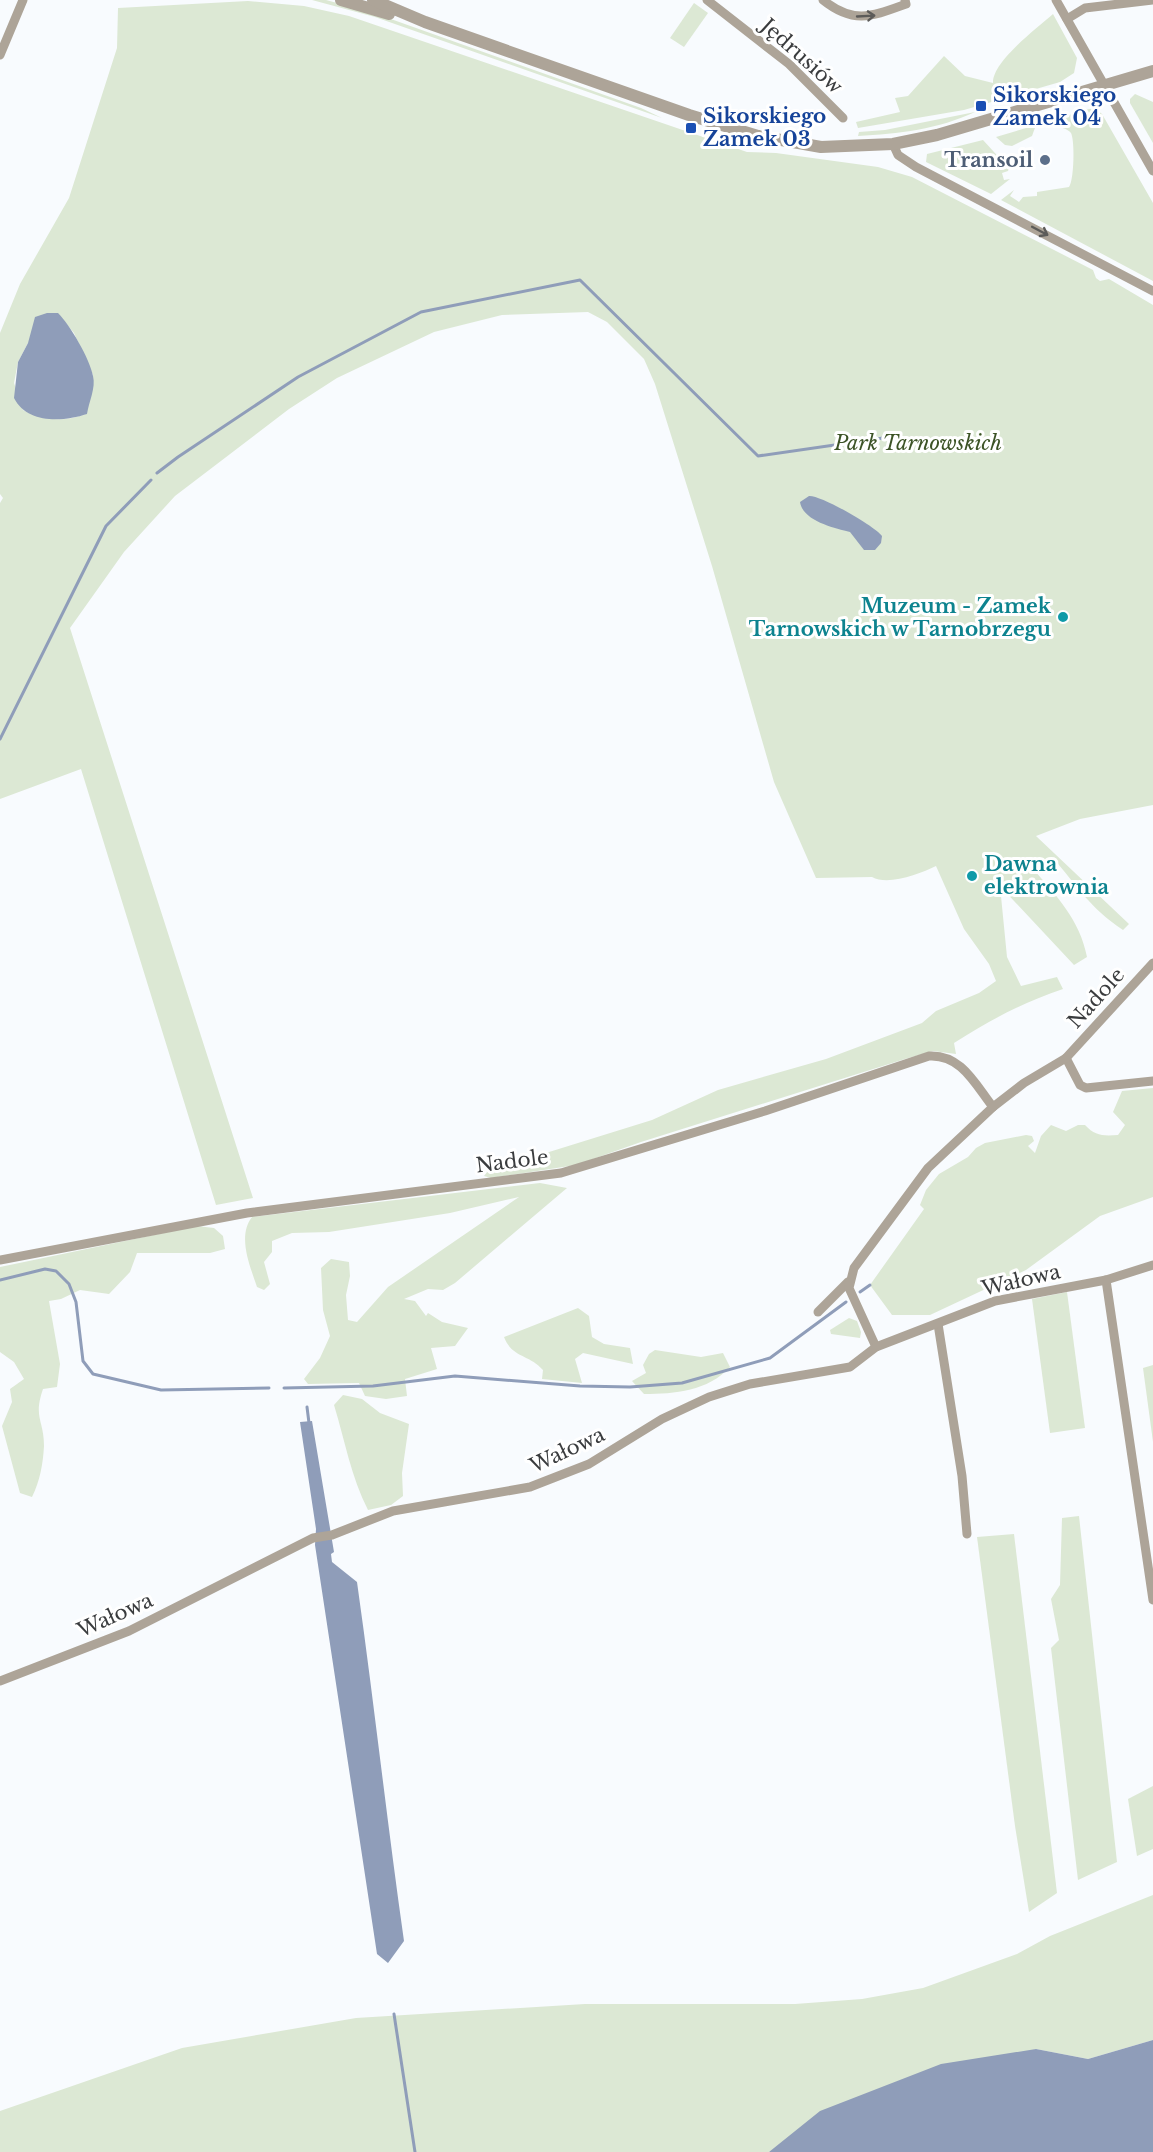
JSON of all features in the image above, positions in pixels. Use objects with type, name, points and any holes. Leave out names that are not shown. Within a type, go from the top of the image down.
[{"type":"street","points":[[0,55],[23,0]]},
{"type":"street","points":[[340,0],[425,22]]},
{"type":"street","points":[[373,0],[425,22],[632,96],[758,136],[820,147],[893,144],[946,132],[1153,71]]},
{"type":"street","name":"Jędrusiów","points":[[707,0],[789,64],[843,118]]},
{"type":"street","points":[[823,0],[844,12],[862,18],[906,4],[905,0]]},
{"type":"street","points":[[1056,0],[1153,171]]},
{"type":"street","points":[[1067,19],[1085,8],[1153,0]]},
{"type":"street","points":[[893,144],[902,159],[1153,291]]},
{"type":"street","name":"Nadole","points":[[818,1312],[848,1282],[854,1268],[928,1168],[993,1107],[1024,1083],[1066,1058],[1153,963]]},
{"type":"street","name":"Nadole","points":[[0,1260],[239,1215],[561,1173],[765,1111],[929,1056],[950,1057],[958,1063],[993,1107]]},
{"type":"street","name":"Nadole","points":[[1066,1058],[1080,1085],[1086,1088],[1153,1081]]},
{"type":"street","name":"Wałowa","points":[[0,1681],[129,1631],[313,1538],[332,1535],[393,1511],[530,1487],[590,1464],[662,1419],[709,1397],[750,1384],[850,1367],[876,1347],[995,1301],[1106,1280],[1153,1265]]},
{"type":"street","points":[[1106,1280],[1153,1600]]},
{"type":"street","points":[[848,1282],[856,1308],[876,1347]]},
{"type":"street","points":[[938,1324],[962,1476],[967,1534]]},
{"type":"green space","points":[[312,0],[326,0],[374,13],[641,108],[662,118],[375,17]]},
{"type":"green space","name":"Park Tarnowskich","points":[[248,1],[304,6],[349,16],[747,152],[776,153],[878,167],[912,177],[1093,270],[1100,281],[1109,279],[1153,305],[1153,805],[1080,819],[1036,836],[1129,924],[1123,930],[1111,922],[1085,897],[1053,858],[1033,869],[1073,920],[1087,957],[1074,965],[1000,886],[1007,957],[1021,986],[1057,977],[1063,989],[1020,1006],[968,1034],[954,1043],[956,1054],[933,1051],[905,1059],[641,1142],[576,1165],[491,1178],[484,1176],[488,1171],[652,1120],[718,1090],[826,1059],[922,1023],[936,1011],[979,993],[996,981],[989,964],[964,929],[936,866],[895,880],[872,877],[816,878],[774,782],[712,566],[655,384],[644,359],[607,322],[588,312],[502,315],[434,332],[337,378],[289,409],[175,496],[124,552],[70,628],[253,1198],[216,1205],[81,769],[0,799],[0,503],[3,498],[0,494],[0,333],[20,284],[69,198],[117,48],[118,8]],"holes":[[[57,313],[74,333],[93,375],[86,414],[54,419],[23,410],[14,383],[18,362],[28,343]]]},
{"type":"green space","points":[[694,3],[708,13],[684,47],[670,38]]},
{"type":"green space","points":[[1053,14],[1077,58],[1074,73],[1060,82],[964,110],[858,128],[856,122],[900,112],[895,98],[908,96],[944,56],[965,76],[993,83],[1000,65],[1007,56]]},
{"type":"green space","points":[[1135,94],[1153,102],[1153,143],[1130,103],[1130,99]]},
{"type":"green space","points":[[1096,109],[1102,114],[1153,203],[1153,281],[1001,200],[1014,190],[1010,196],[1019,202],[1023,197],[1037,196],[1037,192],[1069,187],[1073,160],[1071,133],[1052,126],[1049,121]]},
{"type":"green space","points":[[975,112],[947,123],[918,130],[858,136],[859,132],[885,130]]},
{"type":"green space","points":[[1036,125],[1032,136],[1012,146],[1005,145],[996,137]]},
{"type":"green space","points":[[983,140],[1004,163],[1002,165],[1005,169],[1009,168],[1008,171],[1002,173],[1004,180],[1010,179],[991,194],[926,162],[927,154]]},
{"type":"green space","points":[[1153,1088],[1153,1197],[1100,1216],[1026,1270],[930,1315],[892,1315],[870,1285],[924,1209],[920,1205],[926,1190],[939,1174],[968,1157],[976,1148],[985,1143],[1026,1135],[1032,1136],[1034,1141],[1028,1146],[1035,1153],[1041,1136],[1051,1125],[1066,1131],[1078,1125],[1085,1125],[1100,1134],[1118,1135],[1125,1125],[1113,1112],[1122,1091]]},
{"type":"green space","points":[[540,1183],[567,1188],[455,1283],[443,1290],[428,1289],[404,1299],[415,1301],[426,1316],[428,1313],[442,1322],[468,1328],[455,1346],[431,1348],[437,1369],[405,1379],[407,1396],[386,1399],[365,1396],[359,1383],[308,1384],[304,1379],[320,1358],[330,1336],[323,1310],[321,1268],[331,1259],[349,1262],[350,1276],[346,1295],[348,1320],[357,1322],[388,1287],[519,1197],[450,1213],[329,1232],[292,1233],[272,1241],[272,1252],[264,1262],[270,1284],[264,1290],[257,1287],[246,1251],[245,1233],[252,1217]]},
{"type":"green space","points":[[197,1226],[214,1228],[223,1236],[225,1249],[210,1253],[137,1253],[130,1272],[109,1294],[80,1290],[61,1299],[49,1301],[60,1364],[57,1387],[43,1389],[40,1399],[39,1413],[44,1446],[37,1485],[32,1497],[20,1493],[2,1426],[12,1402],[10,1389],[24,1379],[14,1362],[0,1352],[0,1267]]},
{"type":"green space","points":[[1067,1292],[1085,1428],[1050,1433],[1032,1299]]},
{"type":"green space","points":[[578,1308],[589,1316],[592,1337],[604,1344],[630,1348],[633,1364],[583,1353],[575,1359],[582,1383],[542,1379],[543,1370],[538,1365],[507,1344],[504,1337]]},
{"type":"green space","points":[[849,1318],[857,1321],[861,1332],[860,1338],[831,1334],[830,1330]]},
{"type":"green space","points":[[655,1350],[701,1357],[723,1353],[730,1367],[712,1381],[690,1390],[644,1394],[632,1381],[646,1373],[643,1365],[649,1354]]},
{"type":"green space","points":[[1153,1365],[1153,1442],[1143,1368]]},
{"type":"green space","points":[[343,1395],[362,1399],[380,1413],[409,1424],[402,1473],[403,1496],[391,1505],[368,1510],[362,1497],[334,1405]]},
{"type":"green space","points":[[1079,1516],[1117,1862],[1078,1880],[1051,1648],[1059,1640],[1051,1599],[1060,1585],[1062,1518]]},
{"type":"green space","points":[[1014,1534],[1057,1893],[1029,1912],[1015,1826],[977,1537]]},
{"type":"green space","points":[[1153,1786],[1153,1849],[1137,1856],[1128,1799]]},
{"type":"green space","points":[[1153,1895],[1153,2040],[1088,2059],[1036,2049],[769,2152],[0,2152],[0,2111],[182,2048],[356,2018],[585,2004],[795,2004],[862,1999],[923,1988],[1017,1954],[1050,1936]]},
{"type":"water","points":[[47,313],[58,313],[63,318],[88,361],[94,385],[87,414],[67,419],[36,417],[28,413],[14,398],[18,362],[28,343],[35,317]]},
{"type":"water","points":[[809,496],[836,506],[870,526],[882,536],[881,543],[875,550],[864,550],[850,532],[813,519],[802,509],[800,502]]},
{"type":"water","points":[[312,1421],[334,1552],[331,1554],[332,1562],[357,1582],[404,1941],[388,1963],[377,1954],[315,1545],[316,1529],[300,1422]]},
{"type":"water","points":[[1153,2040],[1153,2152],[769,2152],[820,2111],[941,2064],[1036,2049],[1088,2059]]},
{"type":"waterway","points":[[157,473],[298,377],[421,312],[580,280],[758,456],[883,438]]},
{"type":"waterway","points":[[0,739],[106,526],[151,480]]},
{"type":"waterway","points":[[0,1280],[45,1269],[56,1271],[69,1284],[76,1302],[83,1361],[93,1374],[161,1390],[269,1388]]},
{"type":"waterway","points":[[860,1292],[870,1285]]},
{"type":"waterway","points":[[284,1388],[373,1386],[455,1376],[580,1386],[630,1387],[682,1383],[770,1358],[846,1302]]},
{"type":"waterway","points":[[307,1407],[309,1423]]},
{"type":"waterway","points":[[394,2014],[415,2152]]},
{"type":"place","name":"Sikorskiego Zamek 04","points":[[981,106]]},
{"type":"place","name":"Sikorskiego Zamek 03","points":[[691,128]]},
{"type":"place","name":"Transoil","points":[[1045,160]]},
{"type":"place","name":"Muzeum - Zamek Tarnowskich w Tarnobrzegu","points":[[1063,617]]},
{"type":"place","name":"Dawna elektrownia","points":[[972,876]]}]
